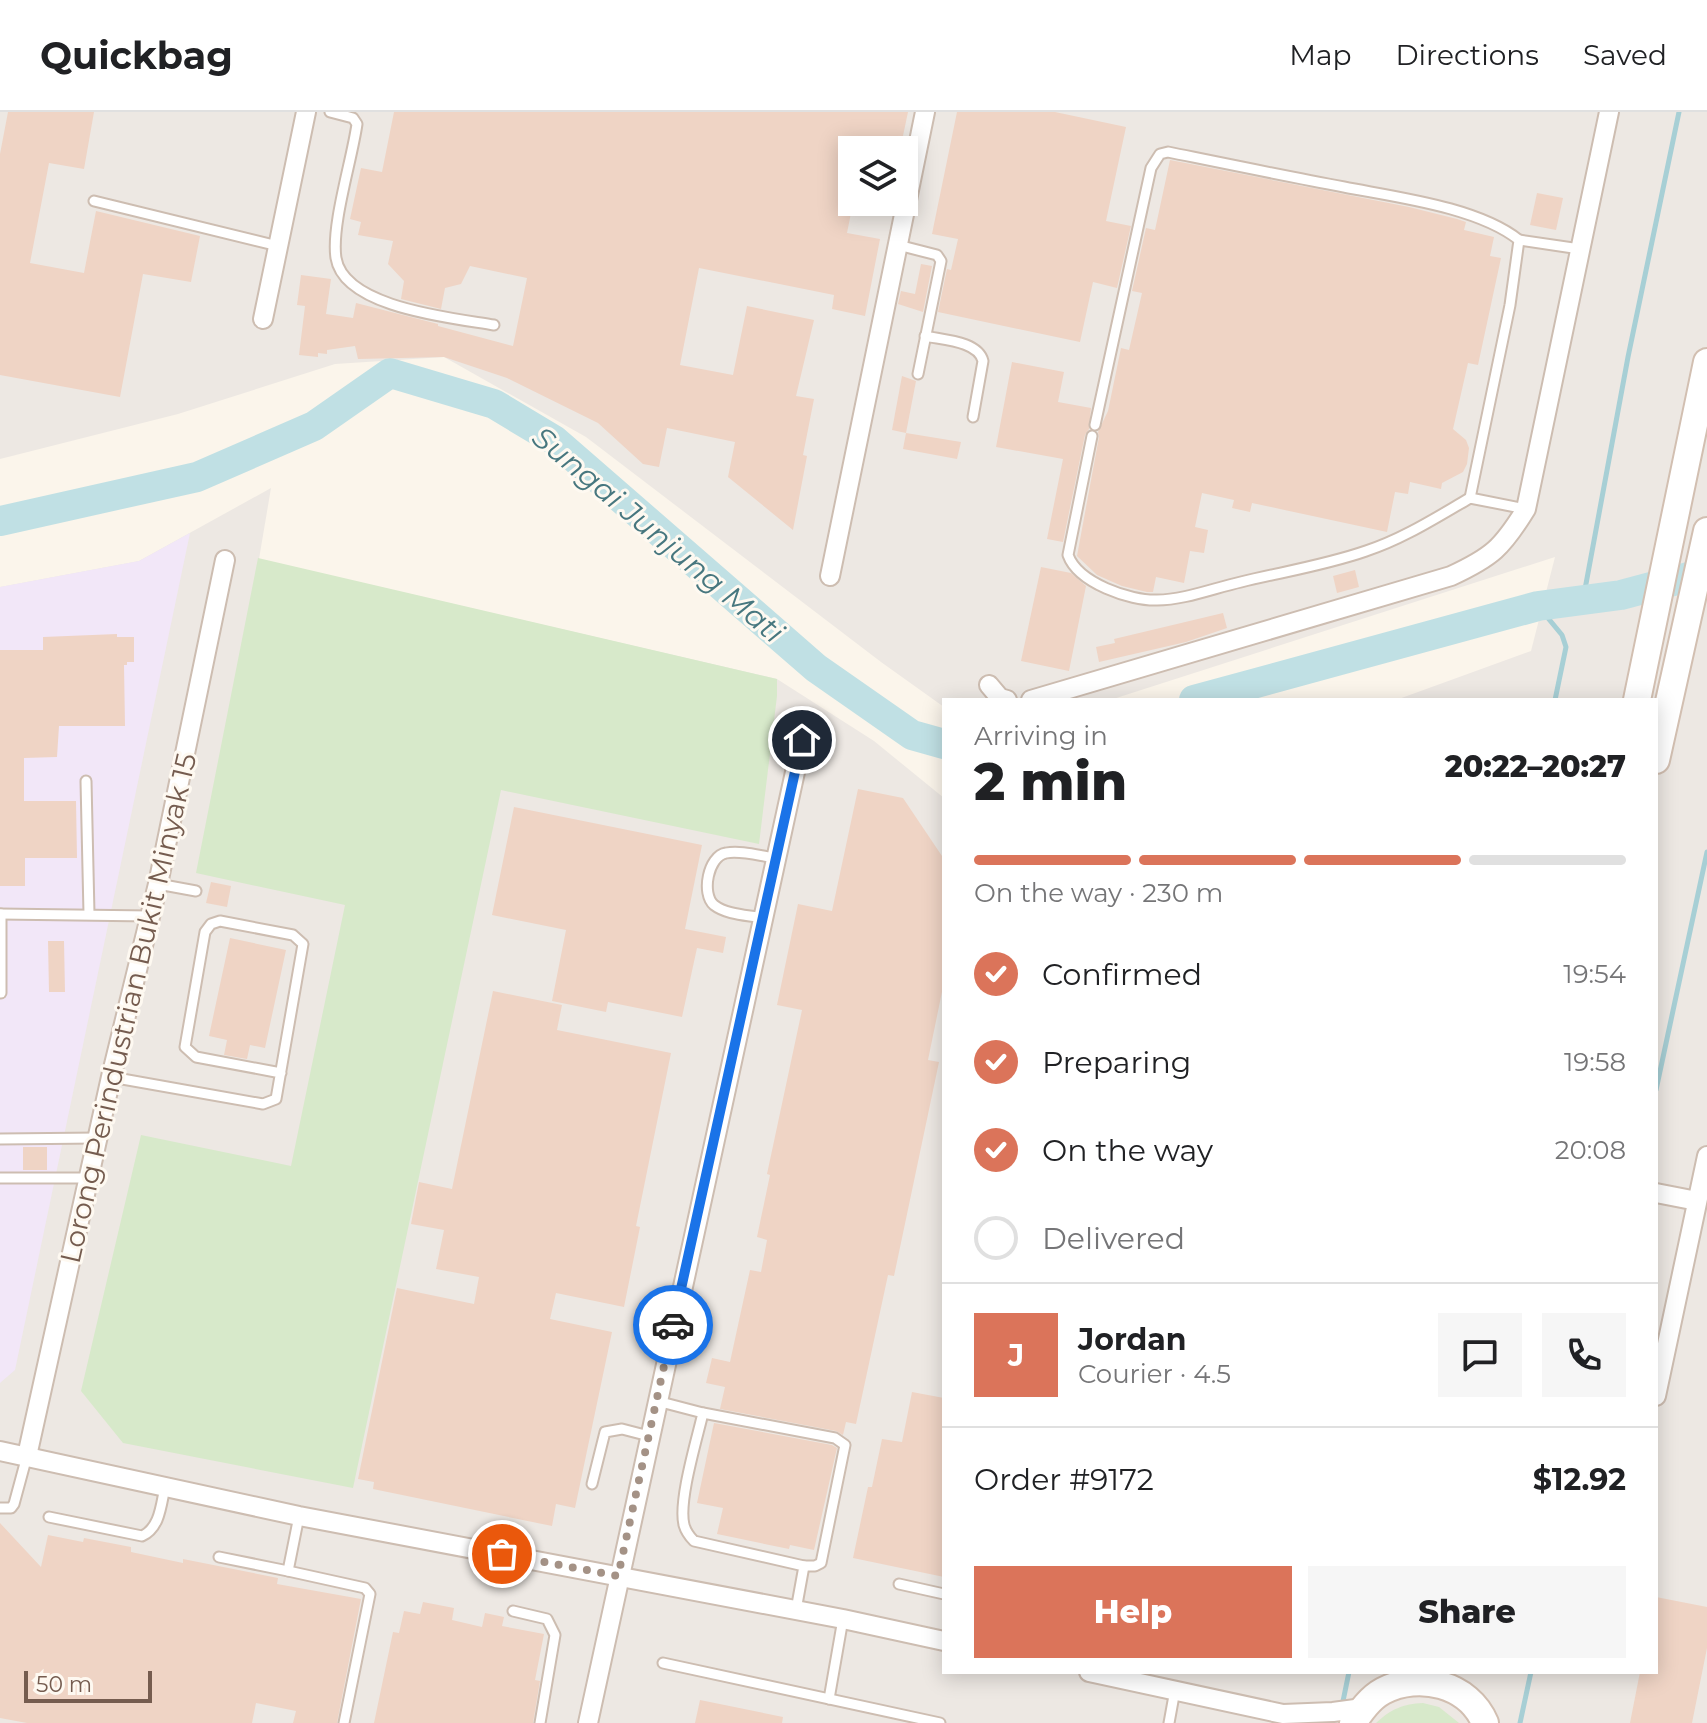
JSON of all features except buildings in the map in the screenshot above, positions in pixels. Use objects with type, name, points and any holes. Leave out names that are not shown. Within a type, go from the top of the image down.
[{"type":"main road","points":[[1637,698],[1707,362]]},
{"type":"main road","points":[[1658,751],[1707,531]]},
{"type":"main road","points":[[1460,1674],[1467,1698],[1485,1723]]},
{"type":"main road","points":[[1349,1713],[1406,1678],[1447,1686],[1467,1698]]},
{"type":"street","points":[[263,319],[306,112]]},
{"type":"street","points":[[830,576],[925,112]]},
{"type":"street","points":[[1038,698],[1451,576],[1491,556],[1508,539],[1526,509],[1609,112]]},
{"type":"street","name":"Lorong Perindustrian Bukit Minyak 15","points":[[27,1456],[111,1077],[158,884],[225,560]]},
{"type":"street","points":[[989,685],[1000,698]]},
{"type":"street","points":[[588,1723],[802,740]]},
{"type":"street","points":[[1658,1386],[1707,1156]]},
{"type":"street","points":[[1658,1193],[1697,1201]]},
{"type":"street","points":[[0,1451],[299,1516],[942,1641]]},
{"type":"street","points":[[1099,1674],[1289,1718],[1349,1713]]},
{"type":"lane","points":[[330,112],[353,118],[357,124],[336,247],[339,270],[349,282],[368,295],[393,304],[434,315],[494,325]]},
{"type":"lane","points":[[1095,425],[1151,168],[1160,154],[1168,152],[1466,214],[1495,224],[1519,240],[1580,249]]},
{"type":"lane","points":[[94,201],[278,246]]},
{"type":"lane","points":[[1470,498],[1510,305],[1519,240]]},
{"type":"lane","points":[[898,245],[937,255],[941,261],[918,374]]},
{"type":"lane","points":[[925,336],[972,347],[981,353],[983,361],[973,417]]},
{"type":"lane","points":[[1092,436],[1068,555],[1076,567],[1094,581],[1109,591],[1134,599],[1168,599],[1366,552],[1410,532],[1470,498],[1526,509]]},
{"type":"lane","points":[[86,781],[89,914]]},
{"type":"lane","points":[[762,918],[723,910],[710,900],[707,890],[713,860],[728,852],[775,858]]},
{"type":"lane","points":[[158,884],[196,891]]},
{"type":"lane","points":[[1,993],[0,914],[150,916]]},
{"type":"lane","points":[[111,1077],[263,1104],[276,1099],[281,1073],[303,949],[301,940],[293,935],[220,921],[211,924],[205,932],[185,1042],[187,1052],[196,1057],[281,1073]]},
{"type":"lane","points":[[0,1139],[98,1138]]},
{"type":"lane","points":[[0,1178],[89,1178]]},
{"type":"lane","points":[[657,1401],[835,1438],[845,1445],[821,1563],[804,1566],[694,1541],[687,1535],[684,1506],[703,1413]]},
{"type":"lane","points":[[592,1484],[605,1432],[622,1429],[649,1436]]},
{"type":"lane","points":[[0,1508],[11,1508],[14,1504],[27,1456]]},
{"type":"lane","points":[[49,1517],[142,1536],[151,1532],[156,1524],[165,1487]]},
{"type":"lane","points":[[288,1571],[299,1516]]},
{"type":"lane","points":[[219,1557],[365,1588],[370,1594],[344,1723]]},
{"type":"lane","points":[[796,1610],[804,1566]]},
{"type":"lane","points":[[899,1584],[942,1594]]},
{"type":"lane","points":[[513,1611],[547,1619],[555,1635],[540,1723]]},
{"type":"lane","points":[[829,1699],[843,1619]]},
{"type":"lane","points":[[663,1663],[940,1723]]},
{"type":"lane","points":[[1169,1723],[1175,1690]]},
{"type":"lane","points":[[877,1723],[880,1710]]},
{"type":"shaded area","points":[[0,112],[1707,112],[1707,1723],[0,1723],[0,587],[139,561],[271,488],[259,559],[777,679],[874,741],[942,796],[942,1674],[1658,1674],[1658,698],[1402,698],[1531,651],[1555,557],[1116,698],[942,698],[942,706],[586,437],[444,357],[335,364],[178,414],[0,459]]},
{"type":"shaded area","points":[[190,533],[15,1370],[0,1383],[0,587],[139,561]]},
{"type":"green space","points":[[258,558],[777,679],[759,844],[501,790],[353,1488],[123,1443],[81,1391],[141,1135],[291,1166],[345,905],[196,873]]},
{"type":"green space","points":[[1423,1703],[1439,1707],[1459,1723],[1376,1723],[1398,1708]]},
{"type":"waterway","points":[[1583,600],[1628,357],[1679,112]]},
{"type":"waterway","name":"Sungai Junjung Mati","points":[[0,521],[197,477],[314,426],[390,373],[494,404],[554,440],[816,668],[912,735],[942,743]]},
{"type":"waterway","name":"Sungai Junjung Mati","points":[[1201,698],[1538,606],[1621,595],[1707,572]]},
{"type":"waterway","points":[[1538,606],[1562,635],[1566,647],[1555,698]]},
{"type":"waterway","points":[[1658,1081],[1707,852]]},
{"type":"waterway","points":[[1342,1706],[1349,1674]]},
{"type":"waterway","points":[[1520,1723],[1531,1674]]},
{"type":"way so far","points":[[502,1554],[618,1576],[673,1325]]},
{"type":"route","points":[[673,1325],[802,740]]}]
